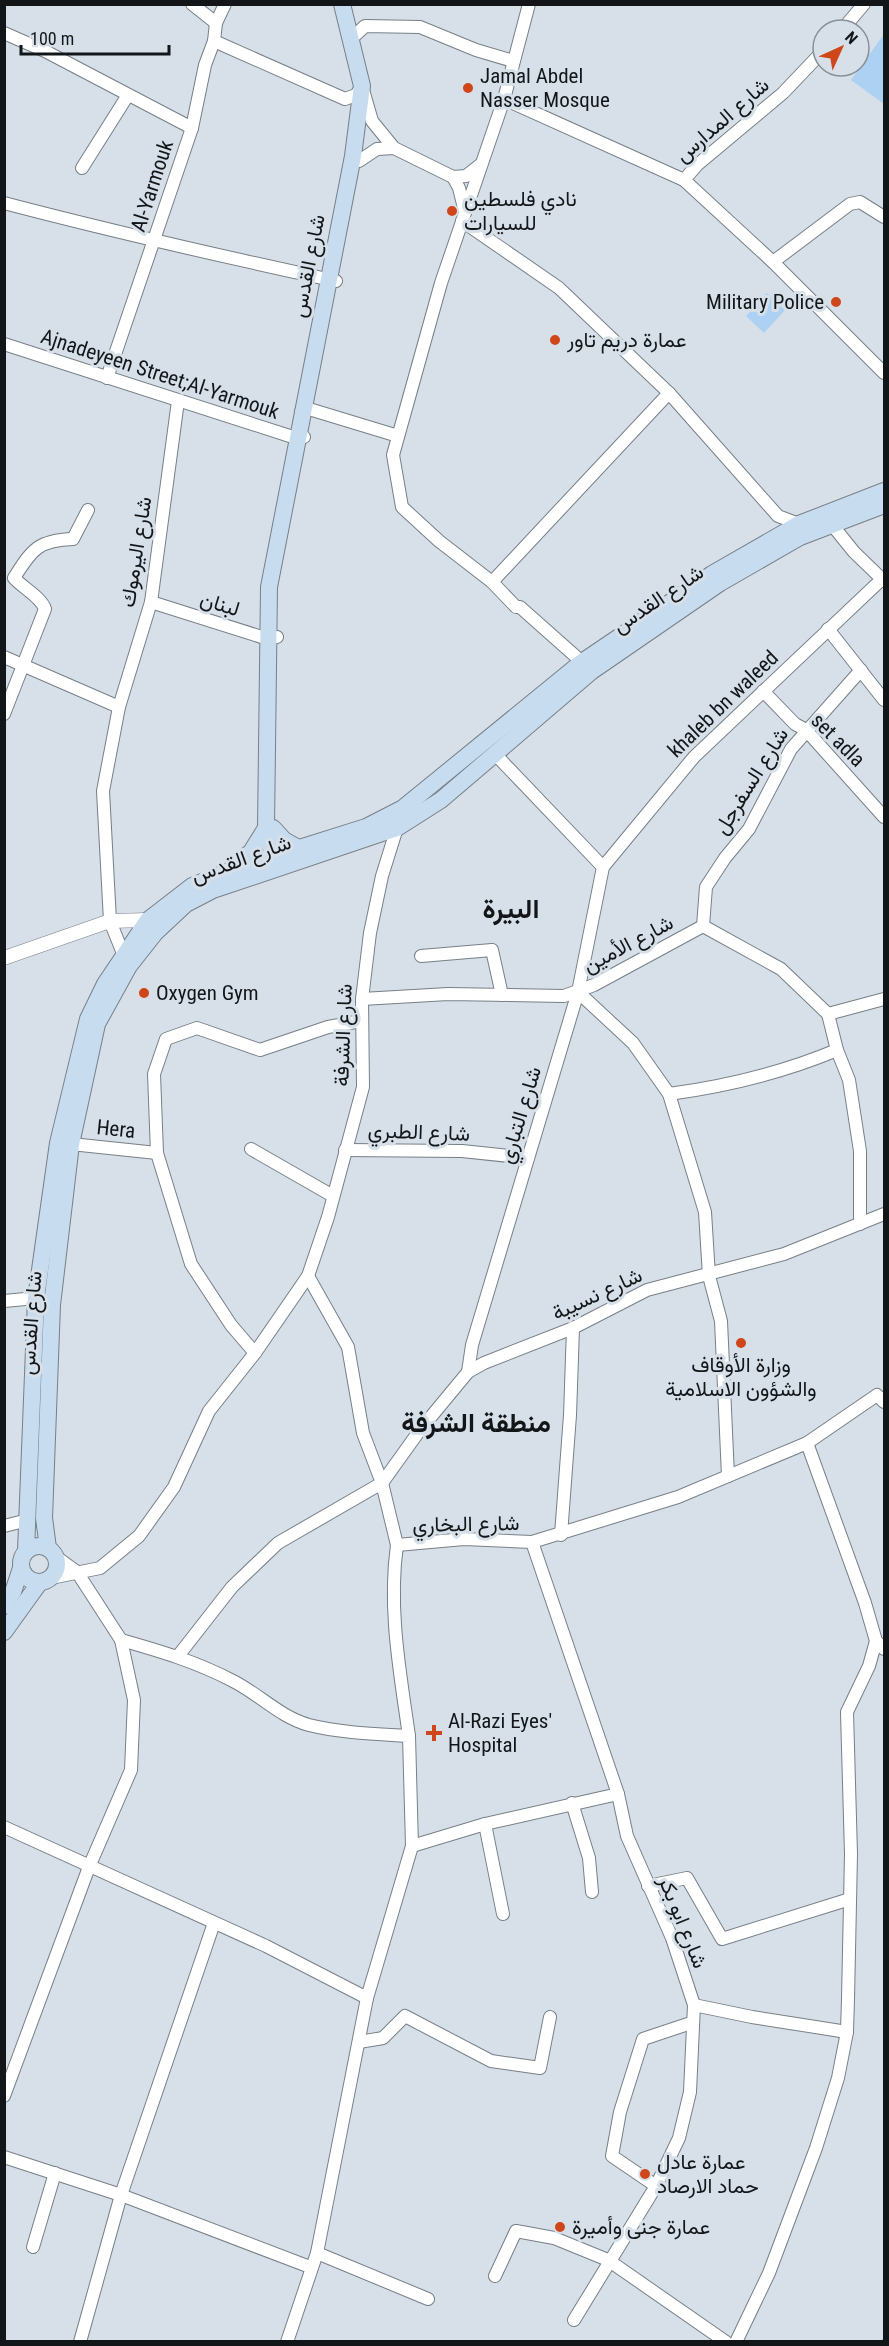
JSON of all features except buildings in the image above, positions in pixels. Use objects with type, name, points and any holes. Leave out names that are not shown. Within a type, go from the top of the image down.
[{"type":"main road","name":"شارع القدس","points":[[332,281],[362,86],[342,4]]},
{"type":"main road","points":[[274,864],[270,828],[273,638],[278,586],[305,410],[359,161],[363,128],[358,115]]},
{"type":"main road","name":"شارع القدس","points":[[26,1551],[36,1298],[64,1143],[88,1019],[105,984],[148,920],[192,886],[227,872],[274,864],[370,838],[397,828],[441,800],[587,667],[720,583],[829,520],[885,491]]},
{"type":"main road","name":"شارع القدس","points":[[52,1553],[44,1518],[52,1305],[64,1143],[97,1024],[129,966],[155,933],[186,904],[213,890],[274,864],[300,849],[366,827],[403,808],[712,574],[799,524],[829,520],[885,505]]},
{"type":"main road","points":[[270,828],[284,840],[300,849]]},
{"type":"main road","points":[[227,872],[251,852],[270,828]]},
{"type":"main road","points":[[4,1606],[14,1592],[22,1556],[26,1551],[37,1546],[52,1553],[56,1568],[4,1632]]},
{"type":"main road","points":[[21,1568],[28,1578],[45,1580]]},
{"type":"street","points":[[192,4],[216,23]]},
{"type":"street","name":"Al-Yarmouk","points":[[107,378],[192,128],[203,71],[214,41],[216,23],[225,4]]},
{"type":"street","points":[[529,4],[504,99],[441,283],[393,455],[402,507],[439,541],[492,582],[516,607],[520,607],[587,667]]},
{"type":"street","points":[[852,18],[864,4]]},
{"type":"street","points":[[352,38],[365,26],[420,27],[476,50],[513,61]]},
{"type":"street","points":[[4,33],[192,128]]},
{"type":"street","points":[[214,41],[334,95],[350,99],[362,86]]},
{"type":"street","name":"شارع المدارس","points":[[504,99],[684,180],[697,165],[783,93],[811,64]]},
{"type":"street","points":[[362,86],[372,121],[394,148],[453,177],[466,176],[480,165]]},
{"type":"street","points":[[82,168],[129,95]]},
{"type":"street","points":[[334,95],[358,115]]},
{"type":"street","points":[[359,161],[377,149],[394,148]]},
{"type":"street","points":[[453,177],[459,188],[463,217],[560,288],[669,393],[778,516],[799,524]]},
{"type":"street","points":[[684,180],[773,262],[885,373]]},
{"type":"street","points":[[773,262],[850,204],[860,202],[885,217]]},
{"type":"street","points":[[4,203],[119,234],[156,239],[332,281]]},
{"type":"street","name":"Ajnadeyeen Street;Al-Yarmouk","points":[[4,344],[178,401],[300,437]]},
{"type":"street","points":[[492,582],[669,393]]},
{"type":"street","name":"شارع اليرموك","points":[[124,956],[110,921],[103,791],[119,707],[151,602],[178,401]]},
{"type":"street","points":[[305,410],[398,436]]},
{"type":"street","points":[[4,714],[45,609],[43,602],[23,589],[14,578],[37,546],[53,540],[73,539],[87,510]]},
{"type":"street","points":[[777,536],[778,516]]},
{"type":"street","points":[[829,520],[854,552],[883,580]]},
{"type":"street","name":"khaleb bn waleed","points":[[603,867],[694,757],[828,629],[883,580]]},
{"type":"street","name":"لبنان","points":[[151,602],[273,638]]},
{"type":"street","points":[[828,629],[885,700]]},
{"type":"street","points":[[4,657],[119,707]]},
{"type":"street","name":"شارع السفرجل","points":[[702,927],[706,887],[748,829],[791,749],[861,670]]},
{"type":"street","name":"set adla","points":[[763,691],[795,724],[806,730],[885,817]]},
{"type":"street","points":[[495,753],[603,867]]},
{"type":"street","name":"شارع الشرفة","points":[[308,1276],[363,1087],[362,999],[372,916],[397,828]]},
{"type":"street","points":[[370,838],[379,840],[383,845],[382,876]]},
{"type":"street","name":"شارع التباري","points":[[468,1372],[472,1345],[578,992],[603,867]]},
{"type":"street","points":[[4,958],[110,921],[148,920]]},
{"type":"street","name":"شارع الأمين","points":[[709,1276],[705,1212],[669,1094],[633,1043],[578,992],[702,927],[781,969],[828,1014]]},
{"type":"street","points":[[421,956],[492,950],[501,995]]},
{"type":"street","points":[[362,999],[448,994],[564,996],[578,992]]},
{"type":"street","points":[[860,1224],[860,1151],[849,1080],[837,1050],[828,1014],[885,999]]},
{"type":"street","points":[[255,1353],[231,1324],[191,1264],[157,1153],[154,1074],[166,1039],[197,1028],[260,1050],[328,1028],[361,1021]]},
{"type":"street","points":[[669,1094],[715,1088],[792,1069],[837,1050]]},
{"type":"street","name":"Hera","points":[[64,1143],[157,1153]]},
{"type":"street","points":[[251,1149],[333,1196]]},
{"type":"street","name":"شارع الطبري","points":[[345,1150],[462,1151],[528,1158]]},
{"type":"street","points":[[728,1476],[721,1321],[709,1276],[784,1254],[885,1214]]},
{"type":"street","points":[[45,1580],[100,1568],[139,1536],[174,1487],[209,1411],[255,1353],[308,1276]]},
{"type":"street","name":"شارع البخاري","points":[[308,1276],[348,1347],[363,1433],[382,1483],[397,1545],[464,1539],[532,1542],[618,1794]]},
{"type":"street","name":"شارع نسيبة","points":[[382,1483],[420,1430],[468,1372],[483,1363],[573,1328],[647,1290],[709,1276]]},
{"type":"street","points":[[4,1301],[36,1298]]},
{"type":"street","points":[[561,1535],[570,1415],[573,1328]]},
{"type":"street","points":[[532,1542],[561,1535],[678,1497],[807,1443],[882,1396]]},
{"type":"street","points":[[735,2342],[769,2272],[816,2148],[838,2078],[847,2032],[850,1899],[847,1712],[880,1645],[807,1443]]},
{"type":"street","points":[[178,1656],[232,1587],[278,1543],[382,1483]]},
{"type":"street","points":[[4,1526],[28,1520]]},
{"type":"street","points":[[287,2342],[310,2266],[317,2253],[367,1998],[412,1846],[410,1736],[394,1632],[392,1579],[397,1545]]},
{"type":"street","points":[[4,2096],[89,1868],[131,1770],[134,1700],[121,1640],[78,1572],[52,1553]]},
{"type":"street","points":[[121,1640],[178,1656],[235,1682],[274,1709],[308,1724],[358,1733],[410,1736]]},
{"type":"street","points":[[412,1846],[485,1824],[618,1794]]},
{"type":"street","name":"شارع ابو بكر","points":[[574,2320],[608,2260],[656,2186],[679,2138],[690,2092],[694,2005],[672,1938],[627,1836],[618,1794]]},
{"type":"street","points":[[572,1803],[589,1858],[592,1892]]},
{"type":"street","points":[[485,1824],[503,1914]]},
{"type":"street","points":[[4,1827],[89,1868],[214,1923],[367,1998]]},
{"type":"street","points":[[648,1886],[687,1878],[722,1939],[850,1899]]},
{"type":"street","points":[[80,2342],[121,2195],[214,1923]]},
{"type":"street","points":[[694,2005],[752,2018],[847,2032]]},
{"type":"street","points":[[359,2042],[383,2038],[405,2016],[491,2061],[540,2068],[550,2017]]},
{"type":"street","points":[[656,2186],[612,2156],[620,2112],[643,2039],[692,2023]]},
{"type":"street","points":[[4,2157],[121,2195],[310,2266]]},
{"type":"street","points":[[33,2247],[55,2173]]},
{"type":"street","points":[[495,2276],[516,2231],[554,2238],[608,2260],[726,2342]]},
{"type":"street","points":[[317,2253],[428,2299]]},
{"type":"shaded area","points":[[884,34],[884,104],[851,80],[852,78],[871,78],[871,52]]},
{"type":"shaded area","points":[[767,293],[785,310],[764,333],[746,316]]},
{"type":"place","name":"Jamal Abdel Nasser Mosque","points":[[468,88]]},
{"type":"place","name":"نادي فلسطين للسيارات","points":[[452,211]]},
{"type":"place","name":"Military Police","points":[[836,302]]},
{"type":"place","name":"عمارة دريم تاور","points":[[555,340]]},
{"type":"place","name":"Oxygen Gym","points":[[144,993]]},
{"type":"place","name":"وزارة الأوقاف والشؤون الاسلامية","points":[[741,1343]]},
{"type":"place","name":"Al-Razi Eyes' Hospital","points":[[434,1733]]},
{"type":"place","name":"عمارة عادل حماد الارصاد","points":[[645,2174]]},
{"type":"place","name":"عمارة جنى وأميرة","points":[[560,2227]]},
{"type":"district","name":"البيرة","points":[[511,909]]},
{"type":"district","name":"منطقة الشرفة","points":[[476,1423]]}]
